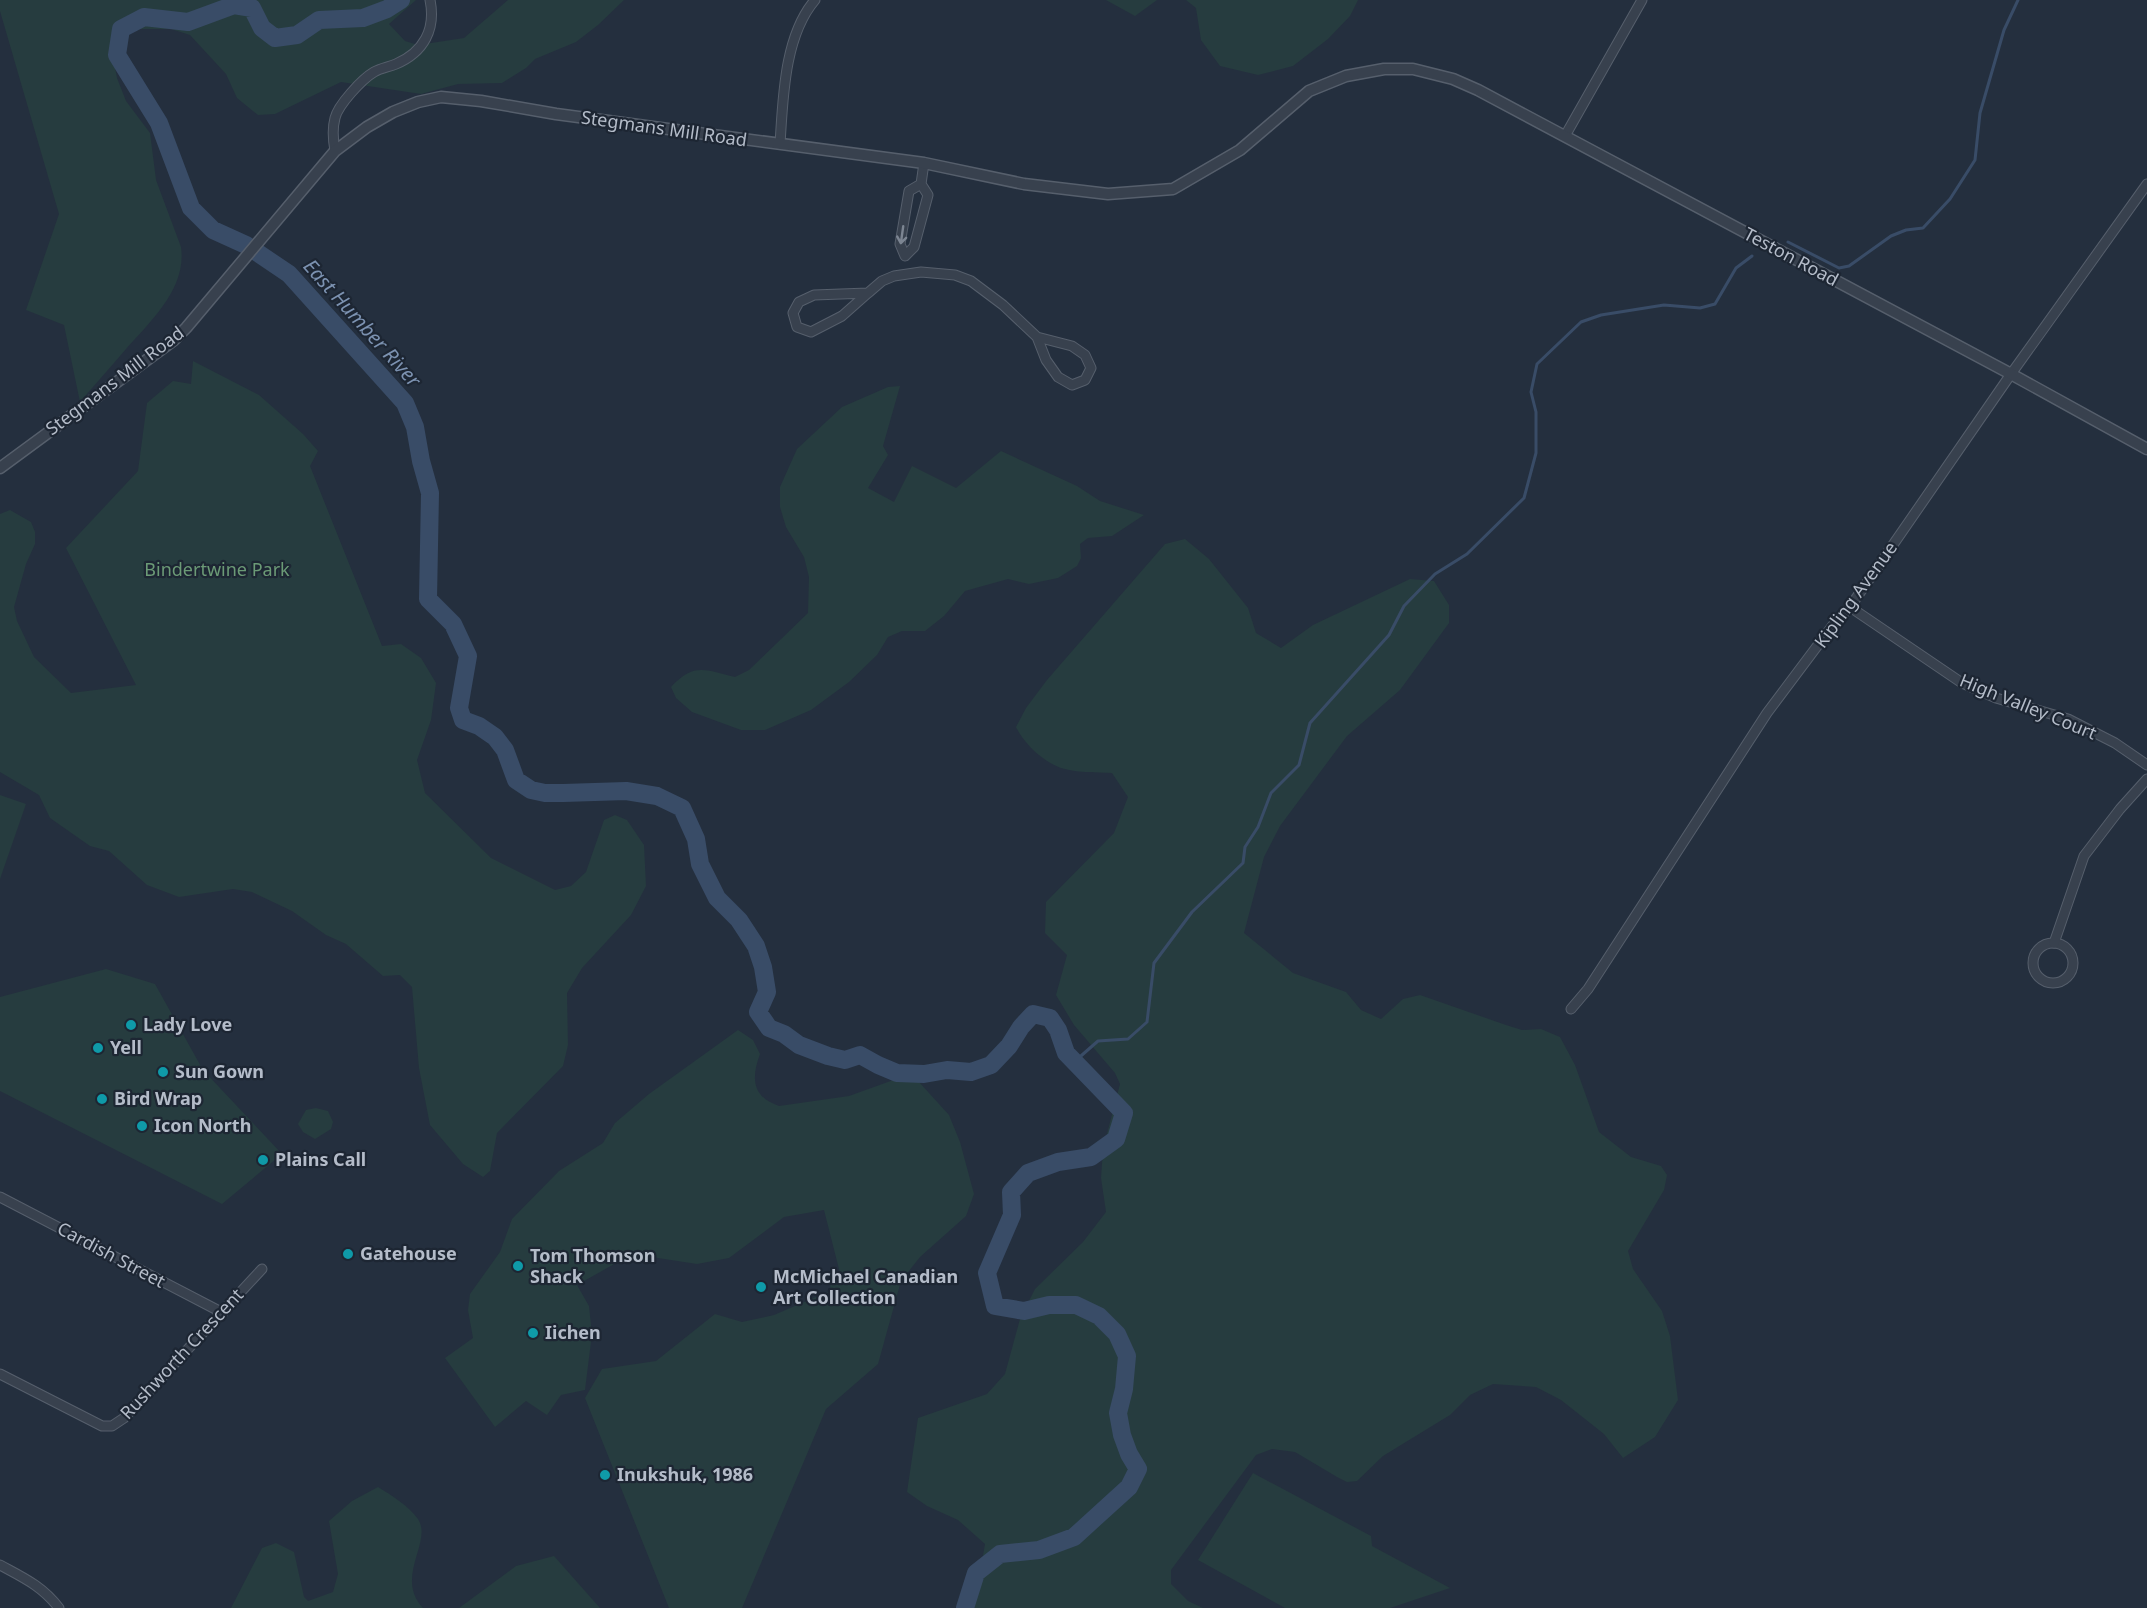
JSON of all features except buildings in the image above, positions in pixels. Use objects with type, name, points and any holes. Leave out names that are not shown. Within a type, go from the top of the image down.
[{"type":"street","points":[[335,151],[332,138],[335,116],[352,92],[374,72],[399,63],[422,45],[431,27],[430,0]]},
{"type":"street","points":[[780,144],[782,109],[789,63],[800,20],[815,0]]},
{"type":"street","points":[[1565,136],[1642,0]]},
{"type":"street","name":"Stegmans Mill Road","points":[[0,468],[174,340],[335,151],[367,127],[393,112],[418,102],[441,97],[481,100],[556,114],[924,163],[1024,184],[1108,194],[1173,189],[1240,150],[1309,92],[1327,82],[1383,69],[1413,69],[1432,73]]},
{"type":"street","name":"Teston Road","points":[[1432,73],[1466,84],[1565,136],[2147,449]]},
{"type":"street","points":[[905,256],[914,247],[928,195],[921,184],[924,163]]},
{"type":"street","points":[[906,275],[905,256],[900,244],[909,191],[921,184]]},
{"type":"street","name":"Kipling Avenue","points":[[1570,1009],[1588,989],[1767,713],[1833,625],[1850,607],[2011,374],[2147,184]]},
{"type":"street","points":[[868,293],[814,295],[799,302],[793,314],[797,327],[812,332],[842,316],[882,281],[894,276],[921,272],[955,275],[971,281],[1003,305],[1037,337],[1046,360],[1058,376],[1072,385],[1086,380],[1091,368],[1085,355],[1072,346],[1037,337]]},
{"type":"street","name":"High Valley Court","points":[[1850,607],[1962,683],[1996,698],[2068,719],[2115,743],[2147,765]]},
{"type":"street","points":[[2055,943],[2084,856],[2120,809],[2147,779]]},
{"type":"street","points":[[2055,943],[2061,944],[2071,953],[2073,967],[2067,978],[2054,983],[2042,980],[2034,969],[2033,963],[2037,951],[2048,944],[2055,943]]},
{"type":"street","name":"Cardish Street","points":[[0,1197],[223,1313]]},
{"type":"street","name":"Rushworth Crescent","points":[[0,1374],[102,1426],[112,1426],[124,1418],[262,1269]]},
{"type":"street","points":[[0,1565],[47,1593],[59,1608]]},
{"type":"green space","points":[[0,0],[416,0],[389,24],[405,41],[418,45],[464,38],[508,0],[624,0],[576,42],[535,59],[526,68],[502,83],[458,84],[421,94],[341,82],[275,114],[258,115],[237,98],[226,74],[190,35],[171,29],[121,29],[115,33],[110,41],[117,78],[126,101],[150,133],[156,180],[181,247],[181,262],[173,290],[165,303],[80,402],[64,325],[26,310],[59,214],[0,11]]},
{"type":"green space","points":[[1106,0],[1157,0],[1135,16]]},
{"type":"green space","points":[[1186,0],[1358,0],[1350,16],[1328,39],[1293,66],[1258,75],[1220,66],[1201,40],[1196,8]]},
{"type":"green space","name":"Bindertwine Park","points":[[193,361],[259,395],[303,434],[318,451],[310,466],[382,646],[401,644],[421,658],[436,683],[431,720],[417,760],[425,793],[491,858],[555,890],[571,886],[586,872],[604,820],[615,815],[627,820],[644,845],[646,886],[631,915],[582,968],[567,993],[568,1045],[563,1066],[497,1133],[490,1171],[483,1177],[463,1164],[430,1125],[419,1068],[412,987],[400,975],[383,976],[346,944],[326,935],[292,911],[252,892],[233,889],[179,897],[147,885],[109,851],[90,846],[50,818],[39,795],[0,772],[0,514],[10,510],[31,522],[35,532],[35,544],[26,564],[14,607],[17,621],[34,657],[71,693],[136,685],[66,548],[138,471],[147,403],[173,381],[191,384]]},
{"type":"green space","points":[[900,386],[883,446],[888,455],[868,488],[894,502],[912,466],[956,488],[1001,451],[1077,486],[1100,501],[1144,515],[1112,536],[1088,538],[1080,544],[1081,558],[1077,566],[1058,578],[1029,584],[1008,579],[965,591],[944,616],[925,631],[902,631],[888,637],[877,655],[849,682],[811,710],[765,730],[741,730],[692,712],[676,698],[671,687],[679,679],[693,671],[700,670],[735,677],[749,670],[808,613],[809,577],[804,557],[786,527],[780,507],[780,487],[797,449],[842,407],[888,387]]},
{"type":"green space","points":[[1185,539],[1209,559],[1248,608],[1256,633],[1281,648],[1313,625],[1410,579],[1434,581],[1449,605],[1449,623],[1400,690],[1347,736],[1280,826],[1264,857],[1244,933],[1293,973],[1346,992],[1361,1010],[1381,1019],[1403,999],[1420,995],[1522,1030],[1541,1029],[1560,1037],[1575,1065],[1599,1132],[1631,1157],[1661,1166],[1667,1175],[1664,1190],[1628,1251],[1633,1269],[1662,1311],[1670,1336],[1678,1400],[1655,1437],[1623,1458],[1604,1434],[1561,1400],[1536,1387],[1493,1384],[1470,1395],[1450,1415],[1383,1456],[1357,1481],[1347,1482],[1295,1452],[1272,1449],[1256,1455],[1171,1570],[1171,1584],[1188,1601],[1203,1608],[974,1608],[985,1544],[958,1520],[927,1506],[907,1492],[918,1418],[987,1394],[1005,1374],[1020,1319],[1035,1289],[1083,1242],[1106,1212],[1101,1178],[1103,1149],[1120,1084],[1115,1073],[1074,1025],[1056,995],[1067,955],[1045,933],[1046,902],[1114,833],[1128,797],[1112,773],[1083,772],[1050,763],[1030,747],[1016,727],[1026,708],[1047,680],[1165,544]]},
{"type":"green space","points":[[0,795],[26,804],[0,879]]},
{"type":"green space","points":[[106,969],[155,984],[203,1070],[282,1154],[222,1204],[0,1091],[0,997]]},
{"type":"green space","points":[[738,1030],[753,1040],[760,1054],[755,1071],[756,1086],[759,1092],[770,1102],[779,1106],[849,1096],[910,1076],[919,1082],[949,1115],[960,1142],[974,1194],[966,1216],[920,1257],[901,1281],[878,1364],[826,1409],[742,1608],[669,1608],[585,1398],[602,1369],[656,1361],[715,1314],[742,1322],[774,1315],[830,1291],[831,1277],[840,1273],[824,1210],[784,1217],[729,1258],[697,1264],[632,1254],[577,1285],[589,1306],[592,1334],[585,1390],[561,1395],[547,1415],[526,1401],[495,1427],[445,1358],[473,1338],[468,1310],[470,1294],[500,1252],[512,1219],[559,1171],[603,1143],[615,1123],[649,1094]]},
{"type":"green space","points":[[316,1108],[328,1111],[333,1122],[331,1129],[315,1139],[303,1132],[298,1124],[306,1110]]},
{"type":"green space","points":[[1253,1473],[1371,1536],[1372,1546],[1450,1588],[1390,1608],[1285,1608],[1198,1560]]},
{"type":"green space","points":[[378,1487],[405,1505],[418,1519],[421,1538],[412,1584],[415,1596],[423,1608],[231,1608],[262,1548],[276,1543],[294,1552],[304,1597],[308,1601],[333,1592],[338,1574],[329,1521],[352,1501]]},
{"type":"green space","points":[[554,1556],[600,1608],[459,1608],[516,1566]]},
{"type":"waterway","name":"East Humber River","points":[[401,0],[387,9],[363,18],[319,20],[297,35],[275,38],[262,28],[252,8],[234,5],[188,22],[144,17],[121,29],[117,55],[159,123],[191,208],[213,230],[246,245],[289,274],[405,403],[415,427],[430,493],[428,599],[453,624],[468,656],[459,708],[463,720],[479,726],[495,737],[505,750],[516,780],[531,790],[545,793],[626,791],[657,796],[682,808],[696,839],[700,864],[717,898],[739,920],[756,946],[763,967],[767,992],[758,1012],[769,1028],[784,1034],[799,1045],[828,1056],[845,1060],[860,1055],[897,1073],[924,1074],[947,1070],[971,1072],[991,1065],[1009,1046],[1033,1014],[1050,1018],[1058,1030],[1066,1053],[1124,1113],[1116,1139],[1091,1157],[1058,1162],[1028,1173],[1011,1192],[1012,1215],[987,1273],[995,1306],[1024,1311],[1049,1305],[1076,1305],[1099,1316],[1117,1334],[1127,1356],[1124,1389],[1118,1413],[1122,1435],[1138,1469],[1129,1487],[1074,1537],[1039,1550],[1000,1554],[976,1573],[965,1608]]},
{"type":"waterway","points":[[1788,242],[1839,268],[1849,266],[1891,236],[1906,230],[1923,228],[1950,199],[1975,160],[1980,113],[2004,30],[2018,0]]},
{"type":"waterway","points":[[1074,1062],[1098,1041],[1128,1039],[1147,1022],[1154,963],[1192,912],[1243,863],[1245,847],[1258,827],[1271,793],[1299,765],[1310,723],[1389,635],[1404,606],[1435,574],[1467,554],[1524,498],[1536,453],[1536,412],[1531,392],[1537,364],[1581,322],[1601,315],[1664,305],[1700,308],[1715,304],[1736,268],[1752,256]]},
{"type":"place","name":"Lady Love","points":[[131,1025]]},
{"type":"place","name":"Yell","points":[[98,1048]]},
{"type":"place","name":"Sun Gown","points":[[163,1072]]},
{"type":"place","name":"Bird Wrap","points":[[102,1099]]},
{"type":"place","name":"Icon North","points":[[142,1126]]},
{"type":"place","name":"Plains Call","points":[[263,1160]]},
{"type":"place","name":"Gatehouse","points":[[348,1254]]},
{"type":"place","name":"Tom Thomson Shack","points":[[518,1266]]},
{"type":"place","name":"McMichael Canadian Art Collection","points":[[761,1287]]},
{"type":"place","name":"Iichen","points":[[533,1333]]},
{"type":"place","name":"Inukshuk, 1986","points":[[605,1475]]}]
